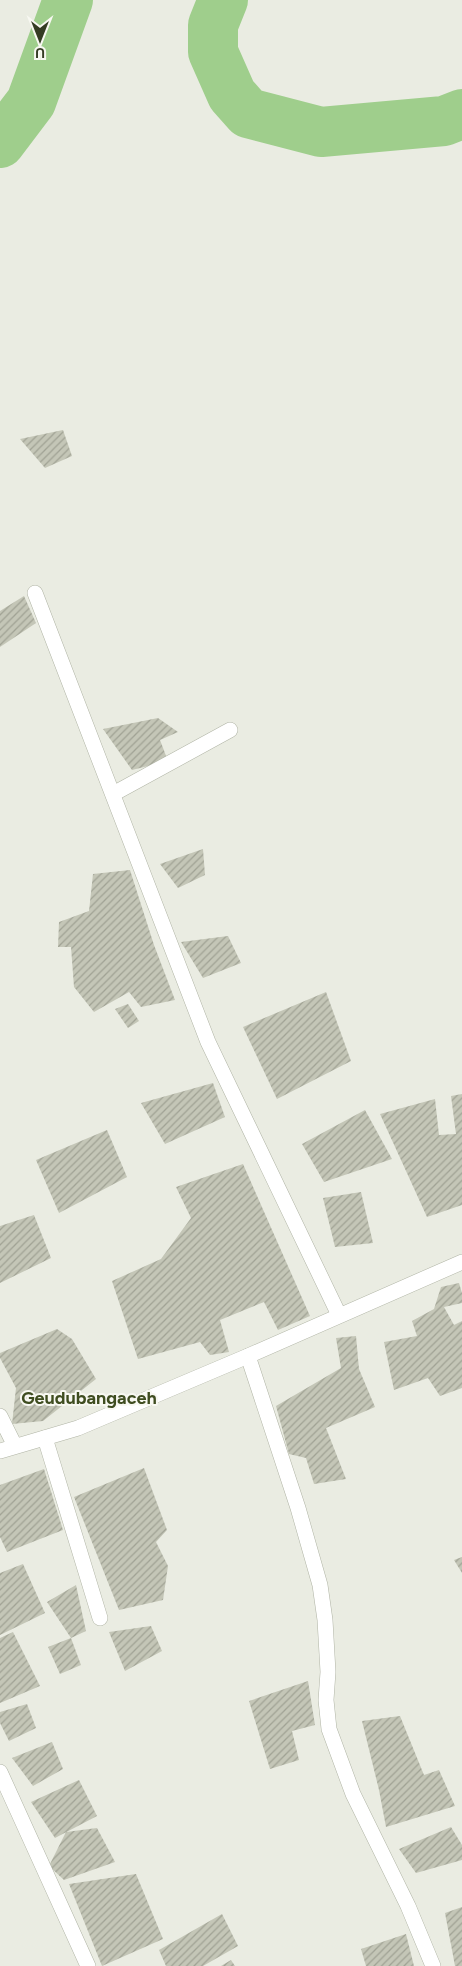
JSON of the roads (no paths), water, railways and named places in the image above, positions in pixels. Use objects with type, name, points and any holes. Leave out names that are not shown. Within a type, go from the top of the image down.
[{"type":"street","points":[[35,593],[208,1042],[339,1315]]},
{"type":"street","points":[[113,794],[230,730]]},
{"type":"street","points":[[0,1451],[78,1428],[462,1262]]},
{"type":"street","points":[[248,1356],[298,1508],[320,1585],[325,1620],[328,1672],[326,1700],[329,1729],[352,1794],[408,1906],[433,1966]]},
{"type":"street","points":[[0,1416],[15,1446]]},
{"type":"street","points":[[45,1438],[100,1618]]},
{"type":"street","points":[[0,1772],[88,1966]]},
{"type":"waterway","points":[[0,143],[31,102],[68,0]]},
{"type":"waterway","points":[[223,0],[213,25],[213,52],[232,95],[248,113],[321,132],[444,121],[462,114]]},
{"type":"district","name":"Geudubangaceh","points":[[89,1398]]}]
